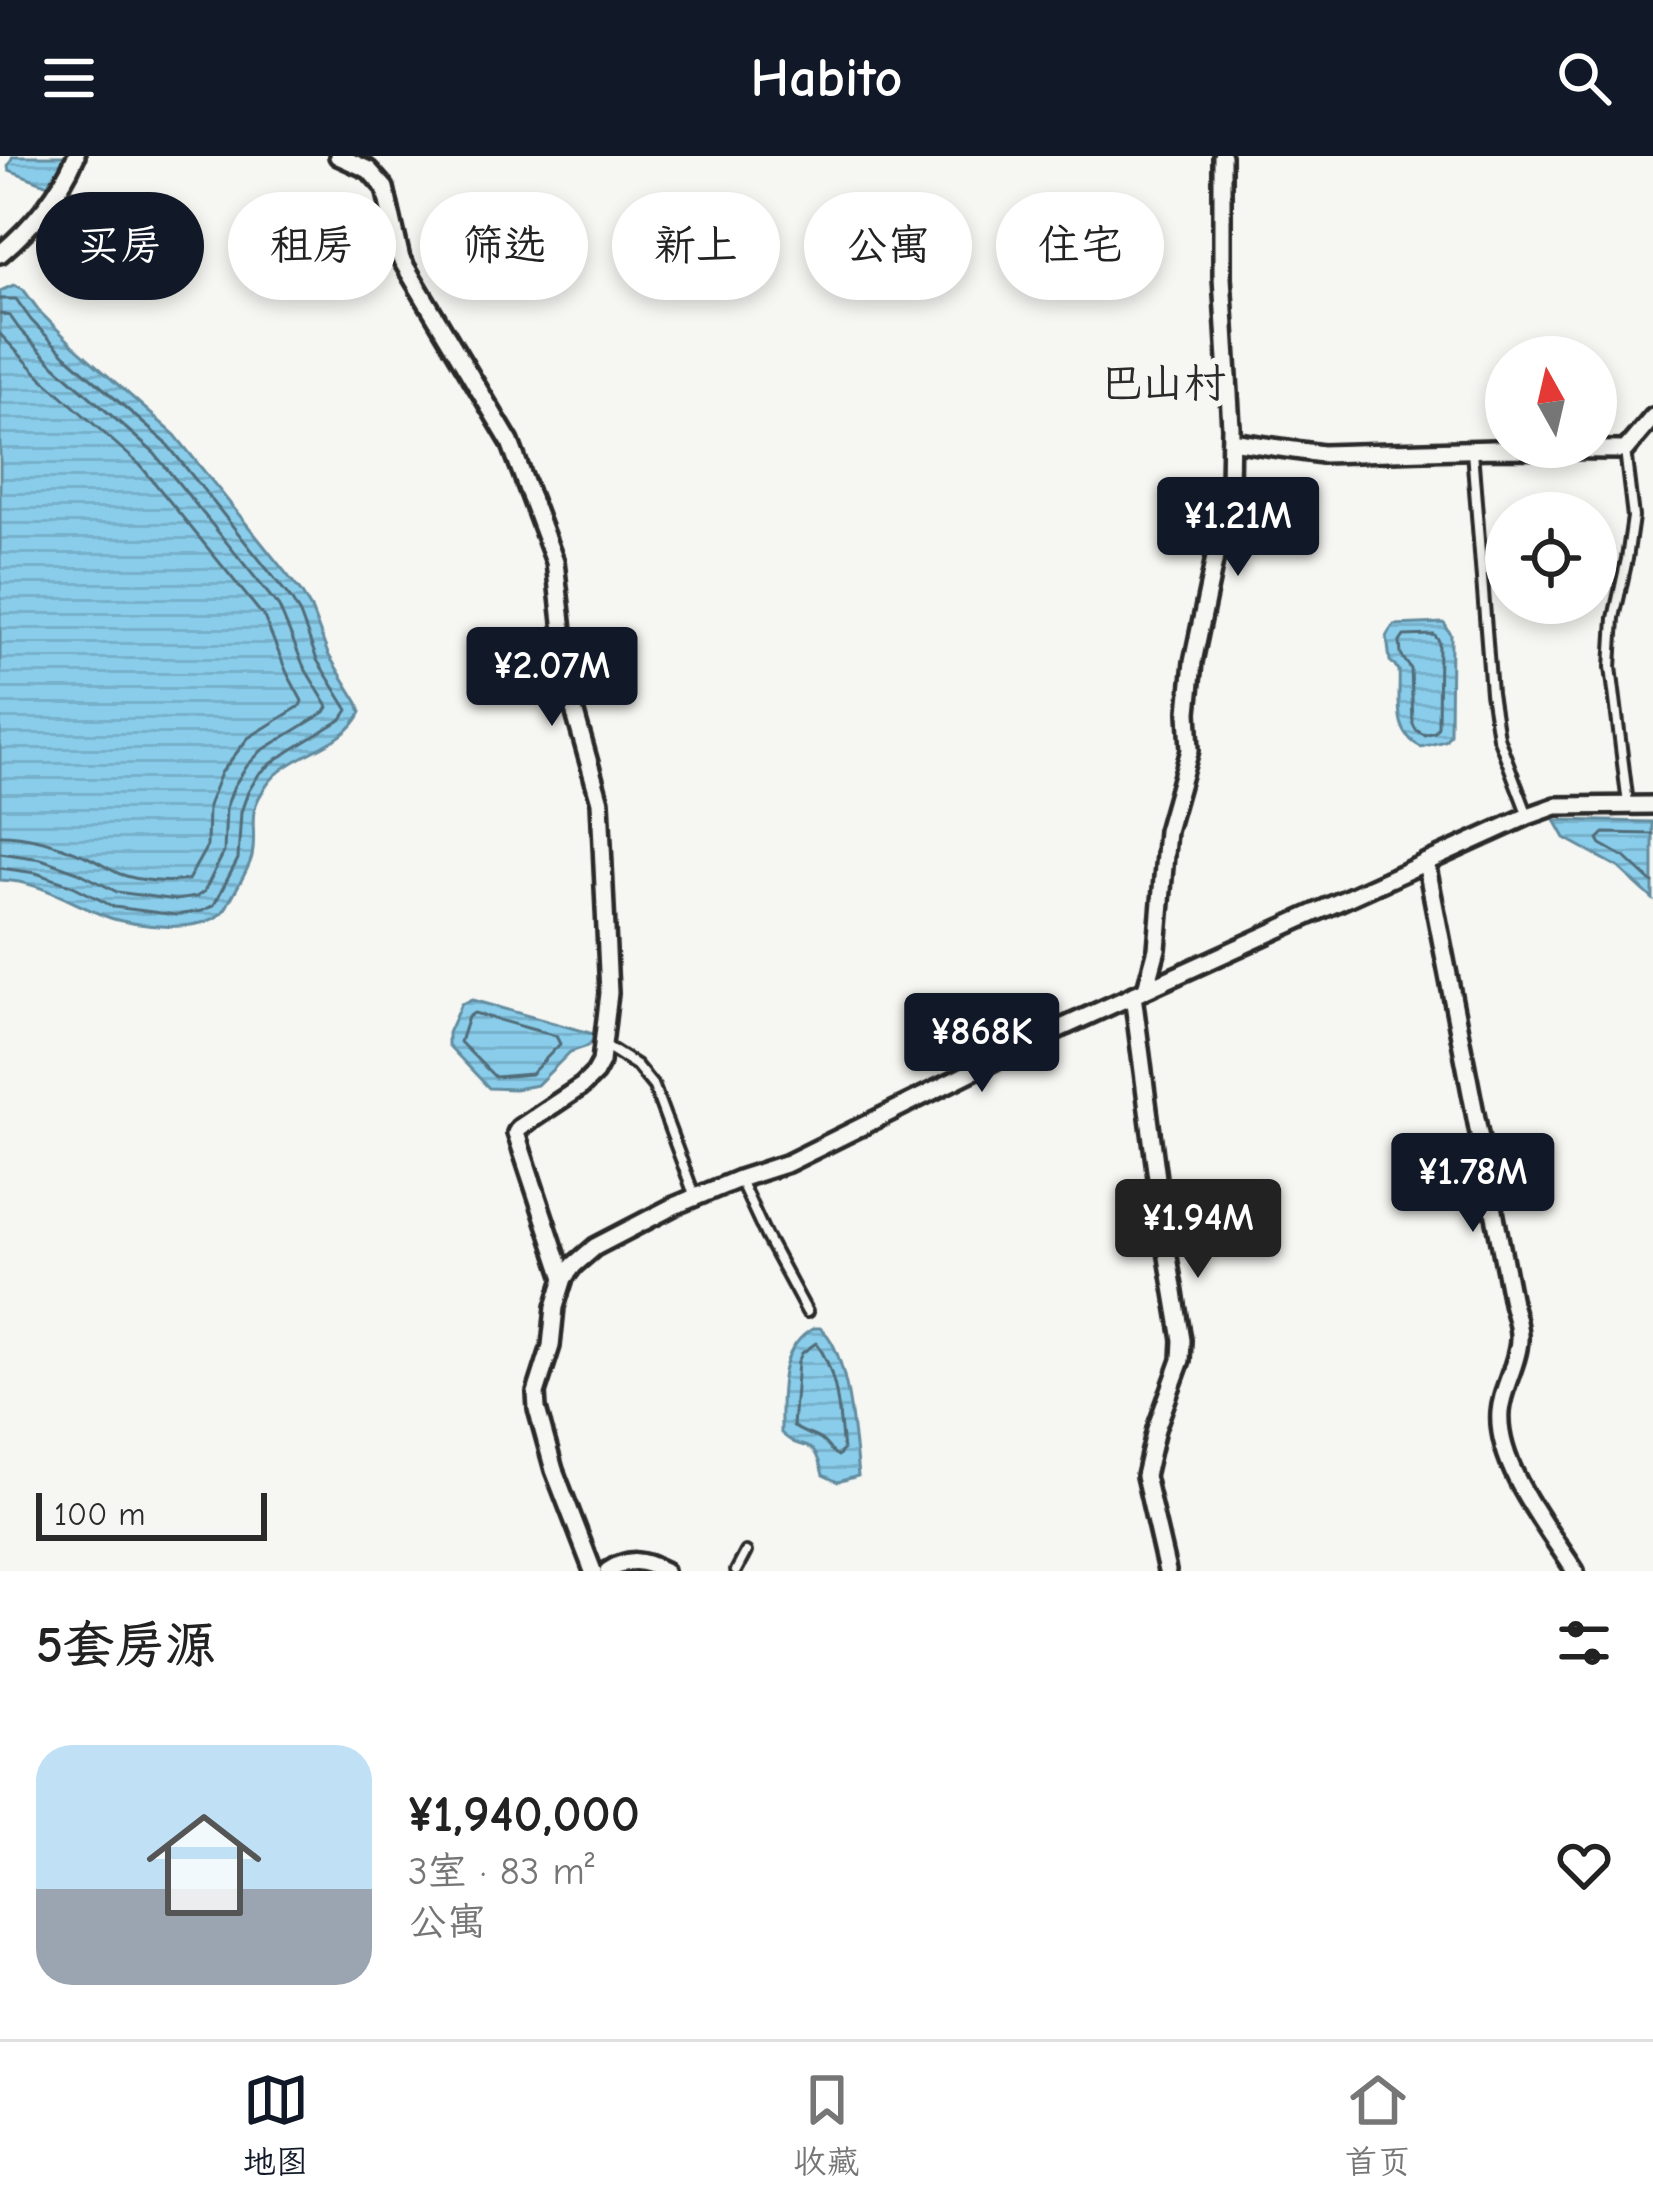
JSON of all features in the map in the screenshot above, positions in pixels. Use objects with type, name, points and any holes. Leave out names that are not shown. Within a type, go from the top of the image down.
[{"type":"street","points":[[0,254],[42,212],[76,156]]},
{"type":"street","points":[[338,156],[369,170],[385,188],[401,259],[510,442],[555,562],[571,699],[602,814],[609,994],[605,1045],[592,1078],[516,1133],[564,1279]]},
{"type":"street","points":[[1167,1571],[1145,1476],[1181,1360],[1182,1340],[1165,1239],[1140,992],[1157,949],[1167,831],[1190,750],[1193,662],[1230,486],[1222,156]]},
{"type":"street","points":[[1231,441],[1322,454],[1625,450],[1653,417]]},
{"type":"street","points":[[593,1571],[554,1471],[536,1404],[564,1279],[595,1247],[695,1197],[788,1163],[988,1063],[1528,816],[1556,806],[1653,805]]},
{"type":"street","points":[[1426,862],[1520,1333],[1502,1398],[1501,1440],[1508,1463],[1575,1571]]},
{"type":"street","points":[[608,1571],[642,1560],[664,1571]]},
{"type":"lane","points":[[1472,449],[1495,715],[1508,767],[1528,816]]},
{"type":"lane","points":[[1625,450],[1633,518],[1614,618],[1611,667],[1628,805]]},
{"type":"lane","points":[[605,1045],[636,1065],[654,1087],[695,1197]]},
{"type":"lane","points":[[740,1179],[807,1312]]},
{"type":"lane","points":[[736,1571],[746,1552]]},
{"type":"water","points":[[13,156],[66,156],[67,164],[53,187],[9,170]]},
{"type":"water","points":[[14,285],[23,289],[74,346],[175,435],[301,592],[361,712],[342,734],[289,765],[267,785],[254,813],[248,868],[227,906],[205,922],[133,923],[41,888],[0,880],[0,291]]},
{"type":"water","points":[[1444,623],[1451,635],[1450,734],[1445,741],[1421,747],[1401,723],[1399,670],[1390,661],[1387,637],[1394,625]]},
{"type":"water","points":[[1555,820],[1653,822],[1653,899],[1618,867],[1565,838]]},
{"type":"water","points":[[472,1000],[593,1034],[593,1040],[570,1052],[537,1085],[489,1088],[448,1045],[448,1033],[461,1004]]},
{"type":"water","points":[[814,1328],[830,1339],[838,1355],[848,1396],[858,1476],[838,1482],[823,1475],[812,1449],[781,1433],[787,1360]]},
{"type":"district","name":"巴山村","points":[[1163,383]]}]
